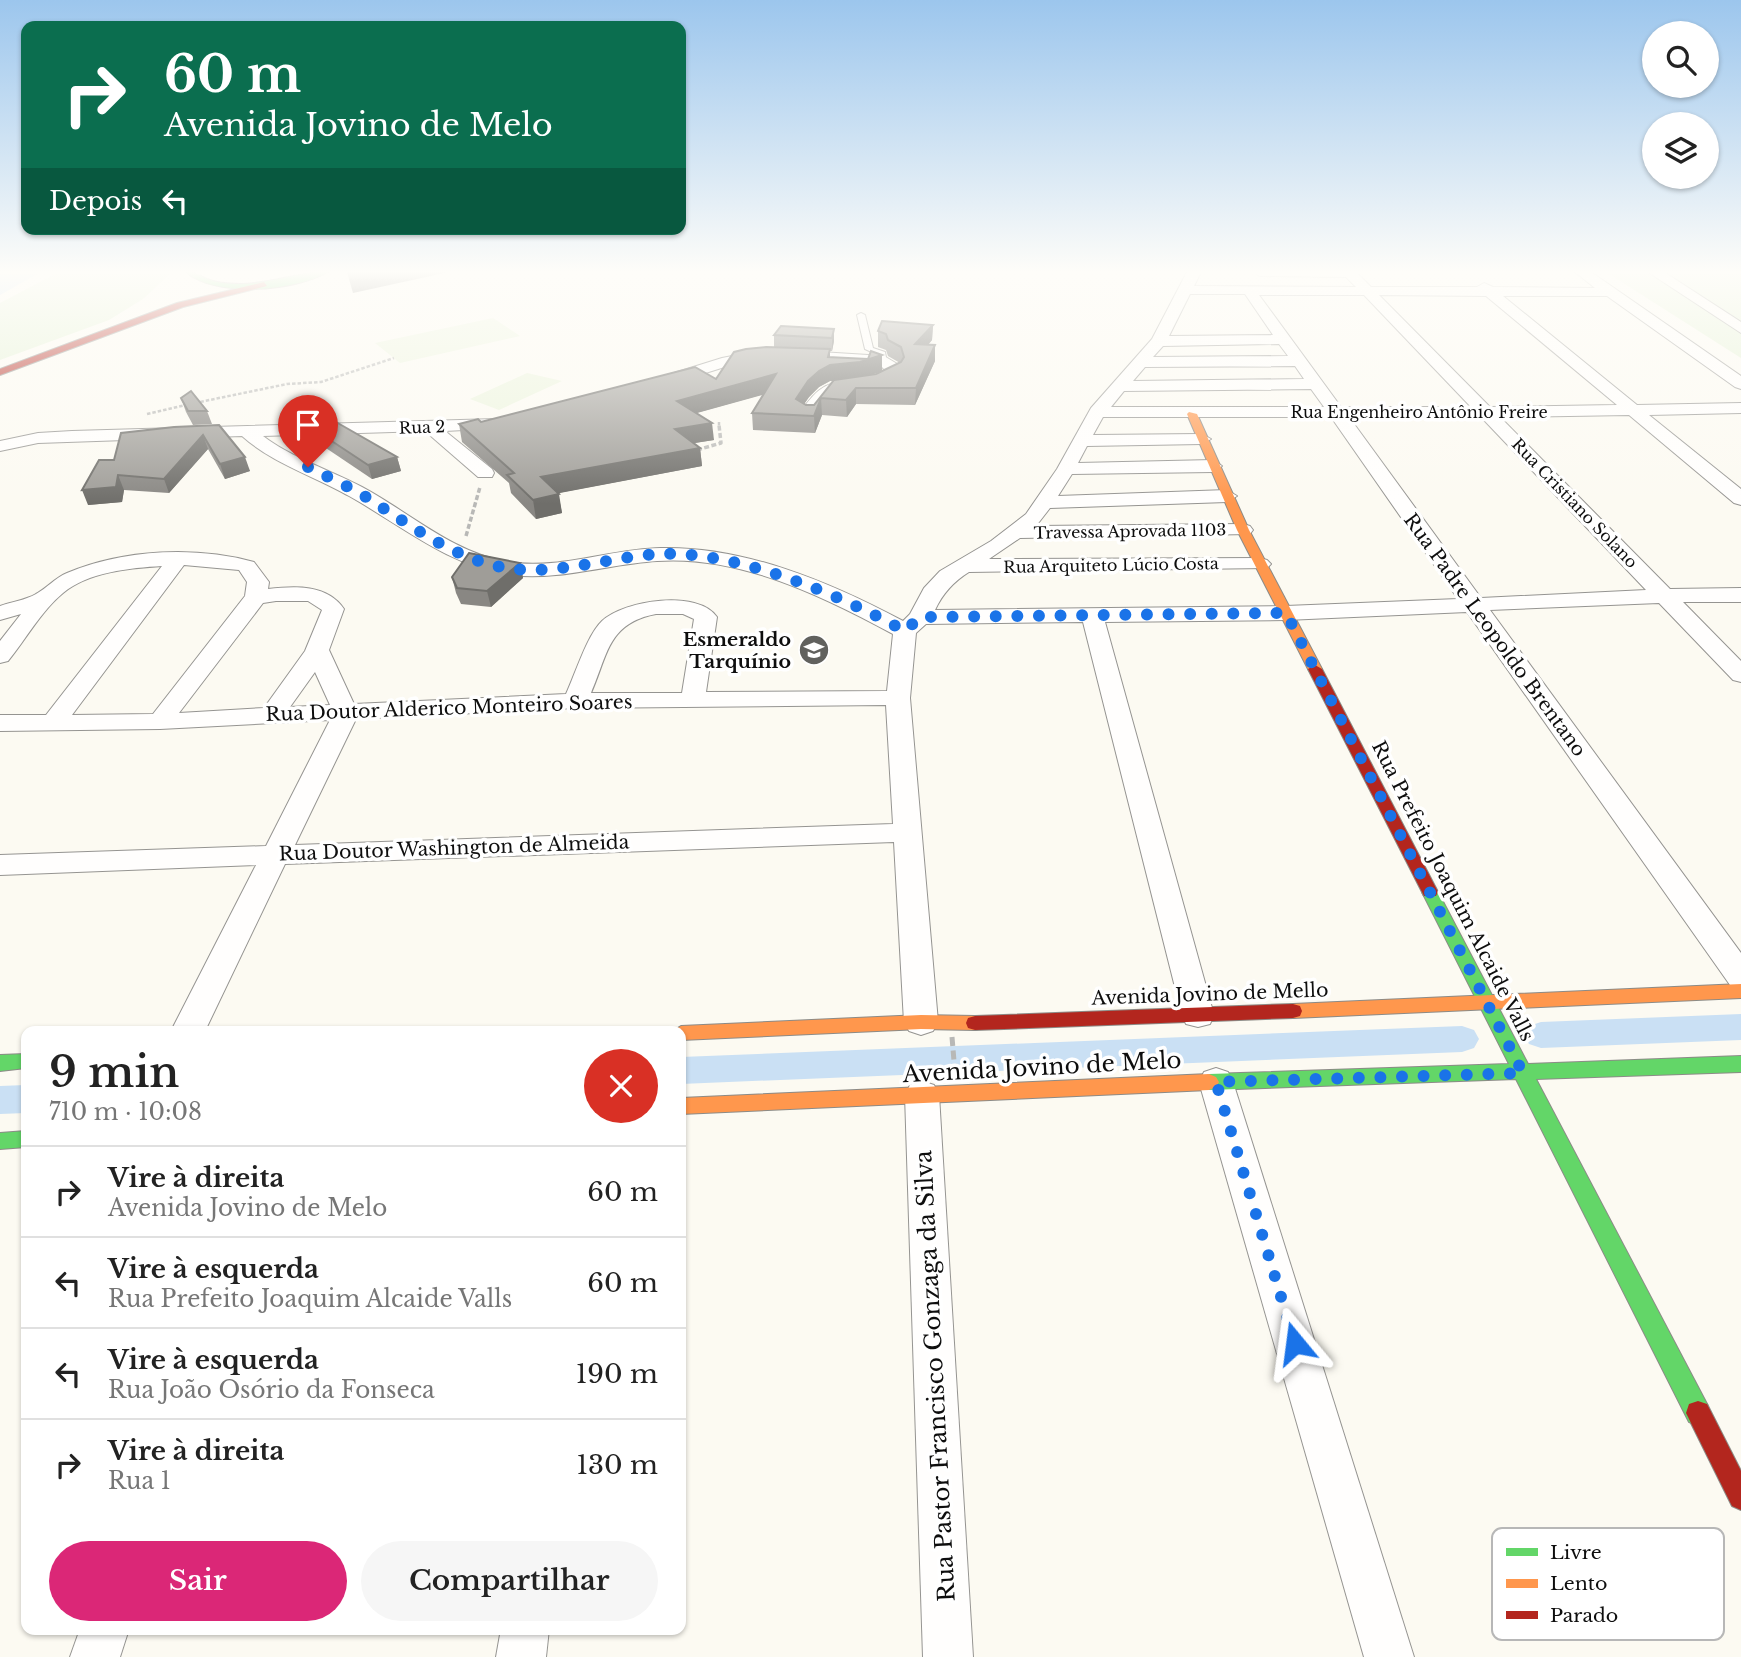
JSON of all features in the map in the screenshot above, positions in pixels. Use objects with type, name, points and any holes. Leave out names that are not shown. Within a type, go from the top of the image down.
[{"type":"main road","points":[[0,364],[40,349]]},
{"type":"main road","points":[[0,372],[61,349]]},
{"type":"main road","name":"Rua Prefeito Joaquim Alcaide Valls","points":[[1192,414],[1213,466],[1260,564],[1741,1497]]},
{"type":"main road","name":"Avenida Jovino de Mello","points":[[686,1033],[921,1022],[952,1024],[1488,1004],[1741,991]]},
{"type":"main road","points":[[0,1063],[21,1061]]},
{"type":"main road","name":"Avenida Jovino de Melo","points":[[686,1106],[938,1084],[1216,1082],[1741,1064]]},
{"type":"main road","points":[[0,1141],[21,1139]]},
{"type":"street","points":[[921,1022],[898,698],[913,624],[932,593],[961,566],[1016,532],[1033,518],[1066,469],[1097,412],[1151,349]]},
{"type":"street","name":"Rua Padre Leopoldo Brentano","points":[[1290,349],[1741,977]]},
{"type":"street","name":"Rua Cristiano Solano","points":[[1426,349],[1741,675]]},
{"type":"street","points":[[1559,349],[1741,499]]},
{"type":"street","points":[[1691,349],[1741,384]]},
{"type":"street","points":[[644,386],[737,359],[786,356],[884,360],[893,368],[893,374],[888,377],[822,392],[816,397],[808,415]]},
{"type":"street","points":[[1140,362],[1299,361]]},
{"type":"street","points":[[1119,386],[1316,384]]},
{"type":"street","name":"Rua Engenheiro Antônio Freire","points":[[1097,412],[1192,414],[1741,408]]},
{"type":"street","name":"Rua 2","points":[[0,446],[38,438],[128,433],[483,425],[513,421]]},
{"type":"street","points":[[429,426],[485,473]]},
{"type":"street","points":[[245,430],[259,442],[360,494],[395,518],[461,553],[490,565],[522,570],[663,554],[717,560],[787,578],[913,624],[1093,614],[1286,613],[1665,596],[1741,596]]},
{"type":"street","points":[[1082,441],[1202,439]]},
{"type":"street","points":[[1066,469],[1213,466]]},
{"type":"street","points":[[1046,502],[1227,496]]},
{"type":"street","name":"Travessa Aprovada 1103","points":[[1016,532],[1243,530]]},
{"type":"street","points":[[53,723],[177,560]]},
{"type":"street","points":[[0,656],[57,587],[103,567],[177,560],[240,563],[254,572],[257,590],[160,721]]},
{"type":"street","name":"Rua Arquiteto Lúcio Costa","points":[[961,566],[1260,564]]},
{"type":"street","points":[[257,590],[306,594],[329,602],[333,609],[331,620],[317,649],[272,715]]},
{"type":"street","points":[[0,613],[47,598]]},
{"type":"street","points":[[575,701],[608,626],[614,620],[645,609],[681,607],[702,613],[707,623],[693,700]]},
{"type":"street","points":[[1093,614],[1198,1015]]},
{"type":"street","points":[[190,1026],[346,713],[317,649]]},
{"type":"street","name":"Rua Doutor Alderico Monteiro Soares","points":[[0,723],[160,721],[575,701],[898,698]]},
{"type":"street","name":"Rua Doutor Washington de Almeida","points":[[0,865],[909,832]]},
{"type":"street","points":[[1216,1082],[1389,1657]]},
{"type":"street","name":"Rua Pastor Francisco Gonzaga da Silva","points":[[938,1084],[948,1657]]},
{"type":"street","points":[[95,1657],[103,1635]]},
{"type":"street","points":[[521,1657],[524,1635]]},
{"type":"lane","points":[[871,349],[882,354],[884,360]]},
{"type":"path","points":[[128,433],[139,416],[287,384],[321,382],[394,358]]},
{"type":"path","points":[[686,453],[721,443],[719,422]]},
{"type":"path","points":[[461,553],[485,473]]},
{"type":"path","points":[[938,1084],[952,1037]]},
{"type":"green space","points":[[0,349],[29,349],[0,360]]},
{"type":"green space","points":[[383,349],[461,349],[400,363]]},
{"type":"green space","points":[[1727,349],[1741,349],[1741,358]]},
{"type":"green space","points":[[527,373],[562,381],[499,410],[470,399]]},
{"type":"building","points":[[745,349],[830,349],[828,357],[868,359],[871,351],[882,355],[860,362],[830,365],[819,371],[808,381],[796,399],[806,405],[814,405],[834,380],[876,374],[901,362],[904,357],[902,349],[933,349],[916,388],[856,388],[846,400],[821,398],[814,416],[752,413],[776,374],[677,401],[712,423],[675,429],[700,448],[541,477],[559,494],[533,500],[507,475],[514,473],[459,424],[478,419],[481,422],[695,367],[716,379],[734,352]]},
{"type":"building","points":[[191,391],[207,411],[188,411],[181,398]]},
{"type":"building","points":[[336,422],[397,457],[368,465],[309,426],[311,423]]},
{"type":"building","points":[[219,425],[245,457],[220,464],[203,435],[164,479],[118,475],[116,487],[82,490],[99,460],[114,460],[121,433]]},
{"type":"building","points":[[469,553],[520,563],[487,591],[457,588],[452,577]]},
{"type":"waterway","points":[[1541,1035],[1741,1027]]},
{"type":"waterway","points":[[686,1071],[1462,1039]]},
{"type":"waterway","points":[[0,1100],[21,1099]]},
{"type":"traffic: fast","points":[[1430,892],[1698,1413]]},
{"type":"traffic: fast","points":[[0,1063],[21,1061]]},
{"type":"traffic: fast","points":[[1209,1082],[1741,1064]]},
{"type":"traffic: fast","points":[[0,1141],[21,1139]]},
{"type":"traffic: slow","points":[[1192,414],[1243,530],[1315,669]]},
{"type":"traffic: slow","points":[[1293,1011],[1741,991]]},
{"type":"traffic: slow","points":[[686,1033],[921,1022],[975,1023]]},
{"type":"traffic: slow","points":[[686,1106],[1209,1082]]},
{"type":"traffic: jam","points":[[0,372],[61,349]]},
{"type":"traffic: jam","points":[[1315,669],[1430,892]]},
{"type":"traffic: jam","points":[[975,1023],[1293,1011]]},
{"type":"traffic: jam","points":[[1698,1413],[1741,1497]]},
{"type":"place","name":"Esmeraldo Tarquínio","points":[[814,650]]},
{"type":"route","points":[[308,467],[369,499],[433,540],[490,565],[522,570],[640,556],[688,555],[787,578],[861,606],[905,631],[920,617],[1286,613],[1523,1073],[1216,1082],[1295,1343]]}]
